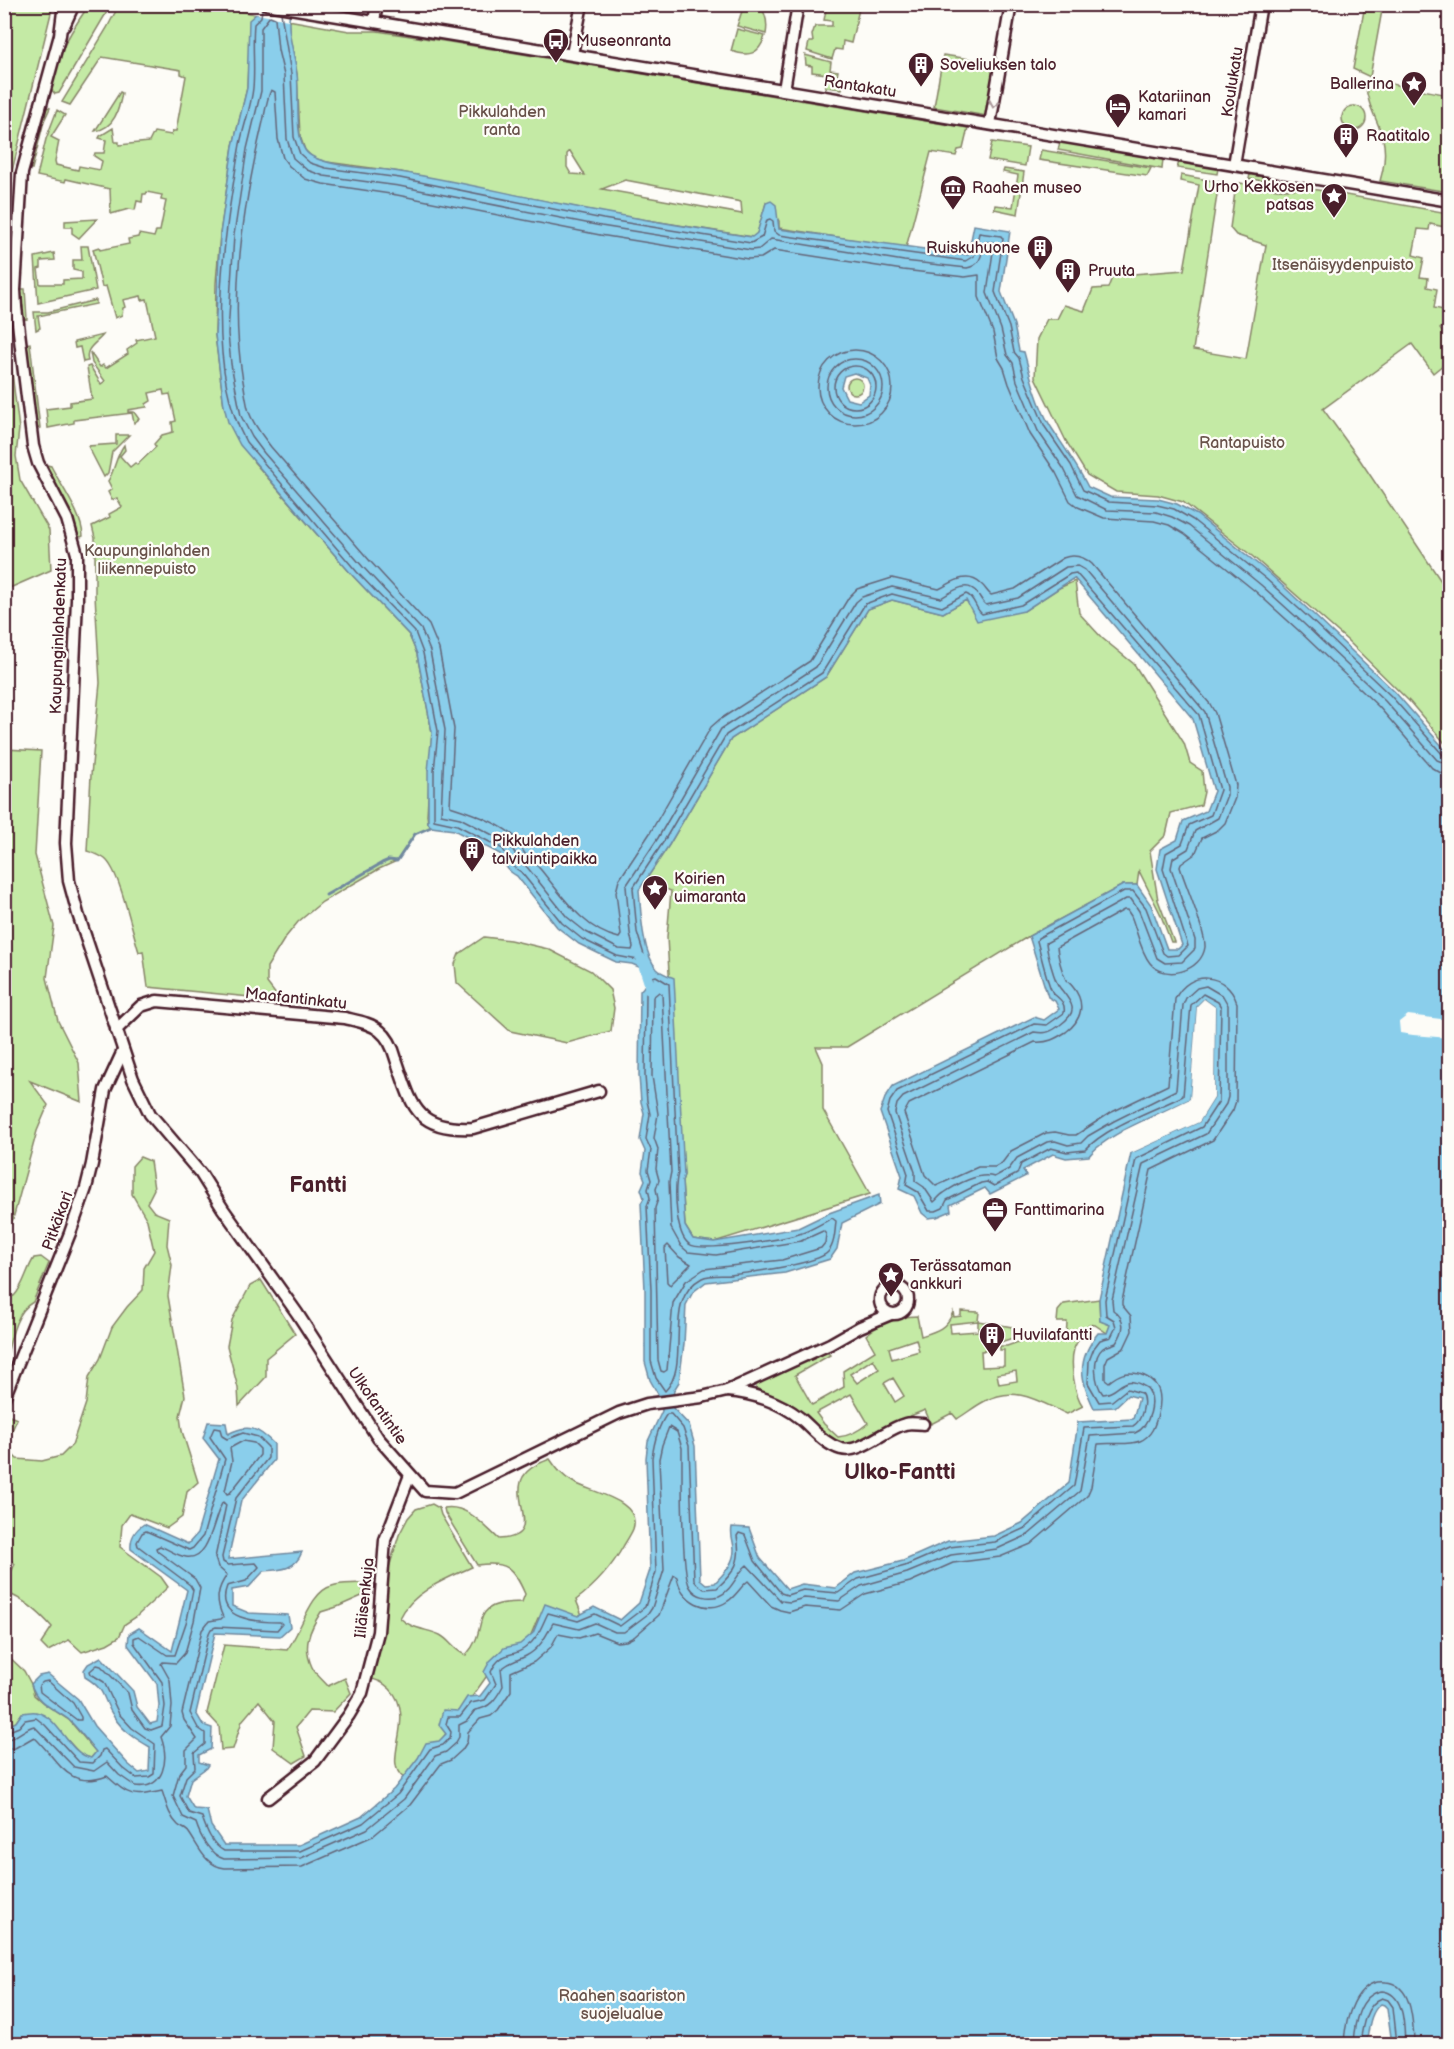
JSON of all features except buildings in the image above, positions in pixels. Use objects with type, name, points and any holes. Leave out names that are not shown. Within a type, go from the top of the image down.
[{"type":"street","name":"Kaupunginlahdenkatu","points":[[64,4],[60,34],[21,173],[15,290],[33,446],[38,463],[67,519],[77,554],[66,860],[78,914],[116,1030]]},
{"type":"street","name":"Kaupunginlahdenkatu","points":[[60,34],[74,4]]},
{"type":"street","name":"Rantakatu","points":[[266,4],[290,9],[333,10],[374,21],[1449,201]]},
{"type":"street","points":[[374,21],[377,4]]},
{"type":"street","points":[[572,54],[582,4]]},
{"type":"street","points":[[784,90],[798,4]]},
{"type":"street","points":[[990,124],[1011,4]]},
{"type":"street","name":"Koulukatu","points":[[1234,165],[1262,4]]},
{"type":"street","points":[[4,310],[16,307]]},
{"type":"street","name":"Maafantinkatu","points":[[116,1030],[141,1006],[157,1001],[345,1018],[367,1024],[378,1029],[392,1045],[412,1104],[419,1113],[428,1121],[455,1128],[473,1128],[599,1091]]},
{"type":"street","name":"Ulkofantintie","points":[[116,1030],[133,1079],[150,1113],[201,1174],[223,1209],[297,1312],[378,1438],[425,1491],[454,1493],[619,1413],[647,1404],[702,1397],[727,1391],[830,1344],[860,1327],[891,1314],[900,1313],[907,1307],[906,1293],[899,1287],[890,1286],[882,1292],[868,1318],[860,1327]]},
{"type":"street","name":"Pitkäkari","points":[[4,1398],[82,1200],[92,1164],[105,1090],[123,1051]]},
{"type":"street","points":[[879,1300],[882,1309],[891,1314]]},
{"type":"street","points":[[727,1391],[751,1393],[776,1404],[799,1417],[827,1442],[851,1450],[906,1423],[923,1424]]},
{"type":"street","name":"Iiläisenkuja","points":[[268,1798],[315,1761],[349,1715],[362,1693],[378,1632],[385,1540],[410,1475]]},
{"type":"green space","points":[[4,5],[53,5],[10,179],[5,262]]},
{"type":"green space","points":[[89,5],[111,5],[59,93],[55,94],[51,89],[52,79],[59,56]]},
{"type":"green space","name":"Kaupunginlahden liikennepuisto","points":[[119,5],[202,5],[256,14],[248,64],[247,88],[233,146],[220,234],[216,283],[215,335],[224,406],[254,462],[353,576],[409,635],[417,654],[432,732],[427,815],[431,827],[415,834],[397,861],[322,902],[298,922],[267,967],[267,983],[280,1000],[148,987],[143,951],[139,952],[116,876],[105,859],[87,851],[91,775],[100,683],[95,595],[95,538],[92,526],[110,517],[109,514],[122,507],[117,498],[112,500],[108,492],[112,489],[108,481],[124,445],[125,450],[120,456],[130,467],[135,463],[137,465],[156,447],[154,444],[162,435],[173,432],[172,422],[176,421],[170,394],[164,395],[163,390],[149,393],[151,401],[146,404],[147,407],[128,410],[128,412],[134,412],[139,419],[134,423],[132,413],[74,420],[74,423],[48,428],[46,409],[70,406],[70,402],[92,399],[87,367],[90,366],[101,384],[105,381],[92,363],[90,352],[100,367],[103,365],[106,368],[128,354],[127,350],[137,343],[136,340],[155,336],[147,299],[142,300],[141,296],[123,300],[125,307],[122,315],[115,318],[106,286],[102,287],[93,249],[99,247],[100,250],[129,244],[128,239],[138,237],[139,234],[154,237],[156,231],[160,231],[166,201],[161,200],[162,195],[147,192],[143,194],[142,202],[137,201],[135,210],[129,209],[111,214],[110,189],[66,179],[65,182],[37,176],[46,139],[57,110],[65,115],[51,137],[59,141],[56,165],[78,170],[79,166],[100,170],[102,161],[94,156],[95,153],[104,153],[106,140],[99,138],[113,128],[115,142],[119,142],[119,145],[149,142],[154,132],[171,135],[173,131],[176,131],[186,76],[181,74],[181,70],[102,57],[70,105],[62,102]]},
{"type":"green space","points":[[744,5],[759,5],[766,18],[766,34],[737,26]]},
{"type":"green space","points":[[818,5],[860,5],[851,43],[843,41],[842,50],[835,49],[832,59],[807,51],[809,42],[813,42],[812,35],[815,26],[832,26],[832,21],[824,20],[826,10],[817,8]]},
{"type":"green space","points":[[1365,5],[1383,5],[1370,77],[1353,69]]},
{"type":"green space","name":"Pikkulahden ranta","points":[[288,20],[349,31],[377,31],[450,42],[968,128],[963,149],[958,150],[956,156],[931,152],[906,248],[779,228],[779,221],[766,203],[757,234],[753,237],[604,213],[401,172],[313,158],[305,150],[300,136],[297,74]],"holes":[[[570,151],[585,175],[571,174],[567,167],[567,154]],[[625,180],[741,202],[742,214],[602,189]]]},
{"type":"green space","points":[[737,29],[765,36],[760,47],[748,54],[731,51]]},
{"type":"green space","points":[[805,55],[831,62],[830,70],[838,71],[837,76],[844,77],[842,89],[825,87],[827,74],[812,72],[812,66],[806,65]]},
{"type":"green space","points":[[943,55],[997,63],[987,116],[934,107]]},
{"type":"green space","points":[[1365,81],[1449,95],[1449,192],[1380,181],[1385,150],[1380,128],[1367,96]]},
{"type":"green space","points":[[120,92],[122,93],[121,99],[112,122],[95,131]]},
{"type":"green space","points":[[44,106],[50,108],[44,121],[32,169],[28,168]]},
{"type":"green space","points":[[1349,106],[1359,106],[1366,113],[1366,123],[1359,130],[1349,130],[1342,123],[1342,113]]},
{"type":"green space","points":[[992,142],[1028,147],[1025,166],[988,160]]},
{"type":"green space","points":[[1060,142],[1163,159],[1162,169],[1058,150]]},
{"type":"green space","points":[[1041,150],[1151,168],[1147,176],[1039,160]]},
{"type":"green space","points":[[1179,162],[1218,168],[1217,174],[1177,168]]},
{"type":"green space","points":[[1004,169],[1024,172],[1018,214],[994,209],[995,205],[1013,207],[1018,175],[1003,172]]},
{"type":"green space","points":[[1250,174],[1292,181],[1291,184],[1249,179]]},
{"type":"green space","name":"Rantapuisto","points":[[1181,175],[1219,182],[1193,350],[1246,359],[1266,245],[1236,235],[1230,228],[1236,185],[1240,183],[1278,189],[1312,189],[1448,213],[1445,227],[1430,224],[1429,230],[1418,229],[1413,255],[1424,258],[1420,277],[1428,278],[1427,287],[1437,289],[1434,308],[1449,311],[1449,322],[1440,329],[1449,342],[1449,360],[1433,373],[1412,344],[1323,409],[1449,593],[1449,748],[1410,702],[1347,640],[1252,556],[1183,502],[1158,495],[1116,492],[1087,475],[1066,441],[1035,377],[1037,339],[1047,319],[1057,319],[1064,305],[1084,311],[1093,289],[1108,288],[1114,272],[1133,274],[1184,270],[1199,185],[1180,181]]},
{"type":"green space","points":[[97,219],[79,238],[72,233],[72,227],[65,227],[65,221]]},
{"type":"green space","points":[[81,246],[88,246],[96,290],[38,303],[35,257],[54,253],[55,260],[41,261],[41,268],[38,269],[40,284],[63,284],[63,280],[82,279],[82,272],[73,270],[73,260],[82,260]]},
{"type":"green space","points":[[20,289],[25,289],[27,319],[21,320]]},
{"type":"green space","points":[[96,300],[96,304],[38,316],[40,328],[36,330],[34,312],[48,312]]},
{"type":"green space","points":[[103,335],[89,349],[88,361],[83,362],[80,347],[75,348],[74,342]]},
{"type":"green space","points":[[30,343],[40,428],[35,429],[24,344]]},
{"type":"green space","points":[[4,346],[10,357],[19,429],[16,456],[20,480],[49,530],[51,570],[5,590]]},
{"type":"green space","points":[[855,378],[863,386],[855,394],[847,386]]},
{"type":"green space","points":[[116,435],[129,435],[112,452],[108,473],[104,477],[88,446],[116,444]]},
{"type":"green space","points":[[47,465],[51,466],[75,509],[82,527],[83,536],[81,537],[78,536],[72,518],[47,470]]},
{"type":"green space","points":[[1075,581],[1079,613],[1102,638],[1134,664],[1184,743],[1190,763],[1202,771],[1204,792],[1201,805],[1171,813],[1166,835],[1150,851],[1158,900],[1174,942],[1171,942],[1160,913],[1139,871],[1137,885],[1123,885],[1029,936],[847,1047],[816,1047],[823,1063],[823,1110],[870,1194],[714,1242],[693,1239],[685,1226],[682,1181],[684,1175],[667,937],[671,891],[645,881],[669,845],[731,739],[826,677],[868,609],[892,600],[943,613],[966,600],[1024,611],[1059,588]]},
{"type":"green space","points":[[5,749],[41,751],[35,855],[54,926],[47,978],[58,1021],[79,1063],[82,1102],[30,1081],[48,1105],[37,1131],[13,1219],[5,1234]]},
{"type":"green space","points":[[484,937],[510,940],[548,949],[591,971],[610,990],[614,1008],[611,1031],[567,1043],[510,1031],[457,983],[455,964],[459,954]]},
{"type":"green space","points":[[140,1157],[150,1161],[154,1189],[147,1203],[154,1212],[169,1218],[167,1245],[172,1265],[168,1296],[185,1396],[180,1416],[182,1431],[198,1482],[187,1492],[182,1517],[167,1528],[130,1514],[122,1525],[120,1547],[161,1577],[168,1587],[136,1617],[125,1624],[119,1637],[107,1644],[82,1652],[69,1640],[48,1651],[41,1644],[52,1627],[30,1606],[5,1592],[5,1585],[15,1564],[5,1555],[5,1447],[17,1459],[42,1461],[61,1456],[72,1445],[86,1403],[89,1377],[100,1359],[112,1327],[143,1290],[144,1268],[154,1251],[147,1220],[132,1194],[132,1166]]},
{"type":"green space","points":[[41,1257],[49,1263],[33,1302],[21,1313],[17,1321],[5,1363],[5,1296],[14,1296],[34,1258]]},
{"type":"green space","points":[[261,1280],[295,1334],[266,1358],[266,1377],[239,1406],[238,1388],[227,1346],[232,1320],[250,1286]]},
{"type":"green space","points":[[1099,1299],[1100,1321],[1111,1324],[1107,1333],[1089,1324],[1075,1346],[1072,1362],[1074,1379],[1077,1394],[1083,1406],[1067,1414],[1027,1397],[1007,1394],[985,1401],[957,1419],[952,1413],[931,1424],[925,1410],[881,1428],[849,1445],[827,1438],[804,1413],[756,1388],[757,1383],[825,1350],[830,1355],[795,1375],[812,1405],[844,1387],[843,1371],[875,1351],[866,1335],[877,1327],[896,1319],[917,1316],[921,1336],[941,1328],[948,1322],[953,1312],[954,1317],[961,1316],[961,1311],[979,1312],[978,1321],[1012,1327],[1013,1338],[994,1344],[993,1350],[981,1351],[982,1367],[1004,1366],[1004,1350],[1000,1350],[1000,1346],[1021,1341],[1056,1343],[1057,1338],[1066,1338],[1067,1322],[1057,1322],[1058,1311],[1064,1304]],"holes":[[[978,1321],[978,1331],[951,1333],[950,1324]],[[916,1339],[919,1351],[892,1359],[889,1348]],[[873,1359],[879,1369],[857,1383],[850,1374]],[[1016,1371],[1017,1381],[999,1384],[997,1374]],[[893,1378],[904,1396],[895,1402],[884,1383]],[[851,1394],[868,1423],[854,1433],[838,1437],[816,1413]]]},
{"type":"green space","points":[[7,1415],[17,1419],[5,1447],[5,1420]]},
{"type":"green space","points":[[550,1459],[557,1469],[573,1482],[623,1504],[634,1519],[632,1531],[609,1568],[576,1600],[584,1620],[590,1613],[597,1613],[581,1628],[571,1631],[538,1618],[527,1644],[521,1649],[509,1652],[496,1663],[430,1756],[414,1773],[404,1778],[398,1771],[396,1761],[401,1713],[398,1700],[385,1685],[369,1679],[380,1644],[385,1581],[399,1535],[416,1509],[432,1504],[439,1508],[472,1567],[421,1593],[400,1618],[414,1627],[440,1635],[466,1655],[478,1635],[486,1611],[492,1606],[504,1603],[522,1602],[525,1594],[517,1578],[508,1568],[495,1564],[477,1565],[444,1508],[467,1512],[499,1539],[513,1537],[520,1532],[523,1525],[520,1486],[523,1477],[532,1468]]},
{"type":"green space","points":[[361,1583],[364,1595],[321,1612],[311,1631],[308,1652],[313,1670],[328,1686],[345,1678],[351,1693],[333,1712],[309,1711],[296,1727],[306,1756],[294,1763],[273,1748],[275,1721],[259,1701],[242,1721],[233,1749],[221,1750],[219,1726],[207,1713],[224,1645],[287,1650],[312,1604],[324,1589],[339,1584]]},
{"type":"green space","points":[[4,1652],[24,1671],[34,1695],[69,1720],[96,1752],[91,1758],[82,1756],[49,1720],[22,1713],[16,1722],[5,1728]]},
{"type":"water","points":[[290,12],[289,28],[298,83],[298,124],[305,150],[319,160],[408,173],[535,199],[752,237],[757,233],[766,203],[771,201],[776,205],[779,229],[968,255],[974,225],[1010,231],[1001,292],[1014,325],[1019,351],[1024,352],[1042,410],[1088,487],[1110,497],[1158,499],[1177,504],[1197,515],[1270,574],[1312,613],[1395,692],[1449,754],[1449,2044],[1392,2044],[1387,2008],[1381,2004],[1372,2017],[1366,2044],[5,2044],[4,1728],[16,1722],[22,1713],[36,1712],[51,1721],[83,1755],[91,1758],[96,1752],[68,1719],[46,1705],[37,1696],[31,1684],[39,1676],[48,1674],[78,1699],[94,1726],[128,1764],[139,1773],[149,1771],[150,1747],[121,1726],[101,1691],[85,1677],[84,1670],[88,1664],[101,1657],[133,1691],[137,1707],[150,1724],[157,1722],[159,1706],[157,1684],[128,1645],[129,1634],[139,1628],[172,1651],[187,1590],[131,1549],[131,1541],[136,1531],[144,1524],[188,1544],[197,1534],[219,1459],[203,1438],[208,1422],[226,1423],[228,1434],[247,1428],[258,1431],[274,1444],[274,1460],[241,1501],[228,1559],[302,1552],[291,1566],[264,1571],[249,1587],[232,1590],[232,1606],[249,1613],[288,1615],[290,1627],[280,1636],[215,1633],[196,1713],[203,1725],[212,1728],[211,1749],[199,1755],[199,1762],[208,1765],[191,1779],[186,1796],[194,1809],[207,1810],[211,1826],[224,1845],[299,1845],[361,1817],[394,1789],[418,1758],[426,1743],[439,1741],[446,1734],[439,1725],[443,1710],[458,1711],[467,1697],[480,1696],[490,1683],[484,1672],[490,1661],[504,1648],[520,1644],[533,1633],[545,1604],[578,1616],[594,1607],[620,1620],[639,1603],[650,1570],[646,1458],[648,1441],[662,1411],[659,1396],[650,1380],[645,1362],[645,1290],[641,1203],[644,1198],[641,1189],[645,1180],[642,1172],[645,1151],[640,1140],[644,1113],[639,1076],[640,991],[646,981],[647,973],[646,970],[632,964],[616,962],[579,944],[557,927],[517,876],[507,868],[500,854],[454,830],[431,827],[428,823],[428,771],[432,732],[417,654],[409,635],[353,576],[240,445],[228,422],[215,335],[220,234],[233,146],[247,88],[249,20],[256,14]],"holes":[[[854,373],[867,378],[870,385],[869,395],[859,402],[847,399],[841,387],[844,376]],[[1074,578],[1193,719],[1214,791],[1206,811],[1183,821],[1177,840],[1160,849],[1157,869],[1182,945],[1178,949],[1167,949],[1151,905],[1137,885],[1123,885],[1029,936],[1048,997],[1055,1001],[1059,1009],[1044,1020],[1034,1017],[893,1086],[880,1112],[902,1176],[899,1189],[914,1196],[922,1213],[928,1218],[937,1217],[951,1211],[950,1205],[985,1188],[990,1194],[1026,1176],[1023,1170],[1053,1154],[1066,1158],[1089,1156],[1108,1139],[1190,1099],[1197,1006],[1204,999],[1215,1007],[1214,1098],[1199,1122],[1131,1153],[1099,1299],[1100,1321],[1110,1325],[1107,1333],[1098,1333],[1083,1361],[1083,1379],[1094,1408],[1115,1407],[1128,1395],[1139,1398],[1133,1419],[1078,1422],[1069,1483],[1022,1523],[994,1536],[948,1541],[903,1561],[855,1573],[836,1588],[802,1584],[787,1589],[760,1558],[749,1528],[732,1527],[734,1550],[732,1560],[715,1583],[706,1584],[700,1579],[695,1446],[689,1425],[672,1407],[674,1390],[679,1382],[686,1305],[693,1292],[706,1282],[785,1273],[830,1259],[837,1249],[842,1223],[880,1204],[879,1195],[829,1213],[798,1228],[714,1242],[693,1239],[685,1226],[674,978],[657,969],[648,953],[643,932],[639,890],[669,845],[731,739],[826,677],[868,609],[892,600],[943,613],[966,600],[977,621],[1024,611]]]},
{"type":"pier","points":[[254,4],[290,4],[288,20],[252,13]]},
{"type":"pier","points":[[1204,999],[1215,1007],[1214,1098],[1199,1122],[1131,1153],[1130,1150],[1197,1120],[1211,1097],[1212,1009],[1204,1003],[1200,1007],[1192,1101],[1122,1135],[1121,1132],[1190,1099],[1197,1006]]},
{"type":"pier","points":[[1408,1015],[1449,1020],[1449,1038],[1400,1033],[1399,1022]]},
{"type":"waterway","points":[[326,895],[382,863],[389,860],[397,861],[415,834],[431,827]]},
{"type":"waterway","points":[[641,958],[649,990]]},
{"type":"place","name":"Museonranta","points":[[556,64]]},
{"type":"place","name":"Soveliuksen talo","points":[[921,88]]},
{"type":"place","name":"Ballerina","points":[[1414,107]]},
{"type":"place","name":"Katariinan kamari","points":[[1118,129]]},
{"type":"place","name":"Raatitalo","points":[[1346,159]]},
{"type":"place","name":"Raahen museo","points":[[953,211]]},
{"type":"place","name":"Urho Kekkosen patsas","points":[[1334,219]]},
{"type":"place","name":"Ruiskuhuone","points":[[1040,271]]},
{"type":"place","name":"Pruuta","points":[[1068,294]]},
{"type":"place","name":"Pikkulahden talviuintipaikka","points":[[472,873]]},
{"type":"place","name":"Koirien uimaranta","points":[[655,911]]},
{"type":"place","name":"Fanttimarina","points":[[995,1233]]},
{"type":"place","name":"Terässataman ankkuri","points":[[891,1298]]},
{"type":"place","name":"Huvilafantti","points":[[992,1358]]},
{"type":"district","name":"Fantti","points":[[318,1185]]},
{"type":"district","name":"Ulko-Fantti","points":[[900,1472]]},
{"type":"park label","name":"Itsenäisyydenpuisto","points":[[1343,265]]},
{"type":"park label","name":"Raahen saariston suojelualue","points":[[622,2005]]}]
